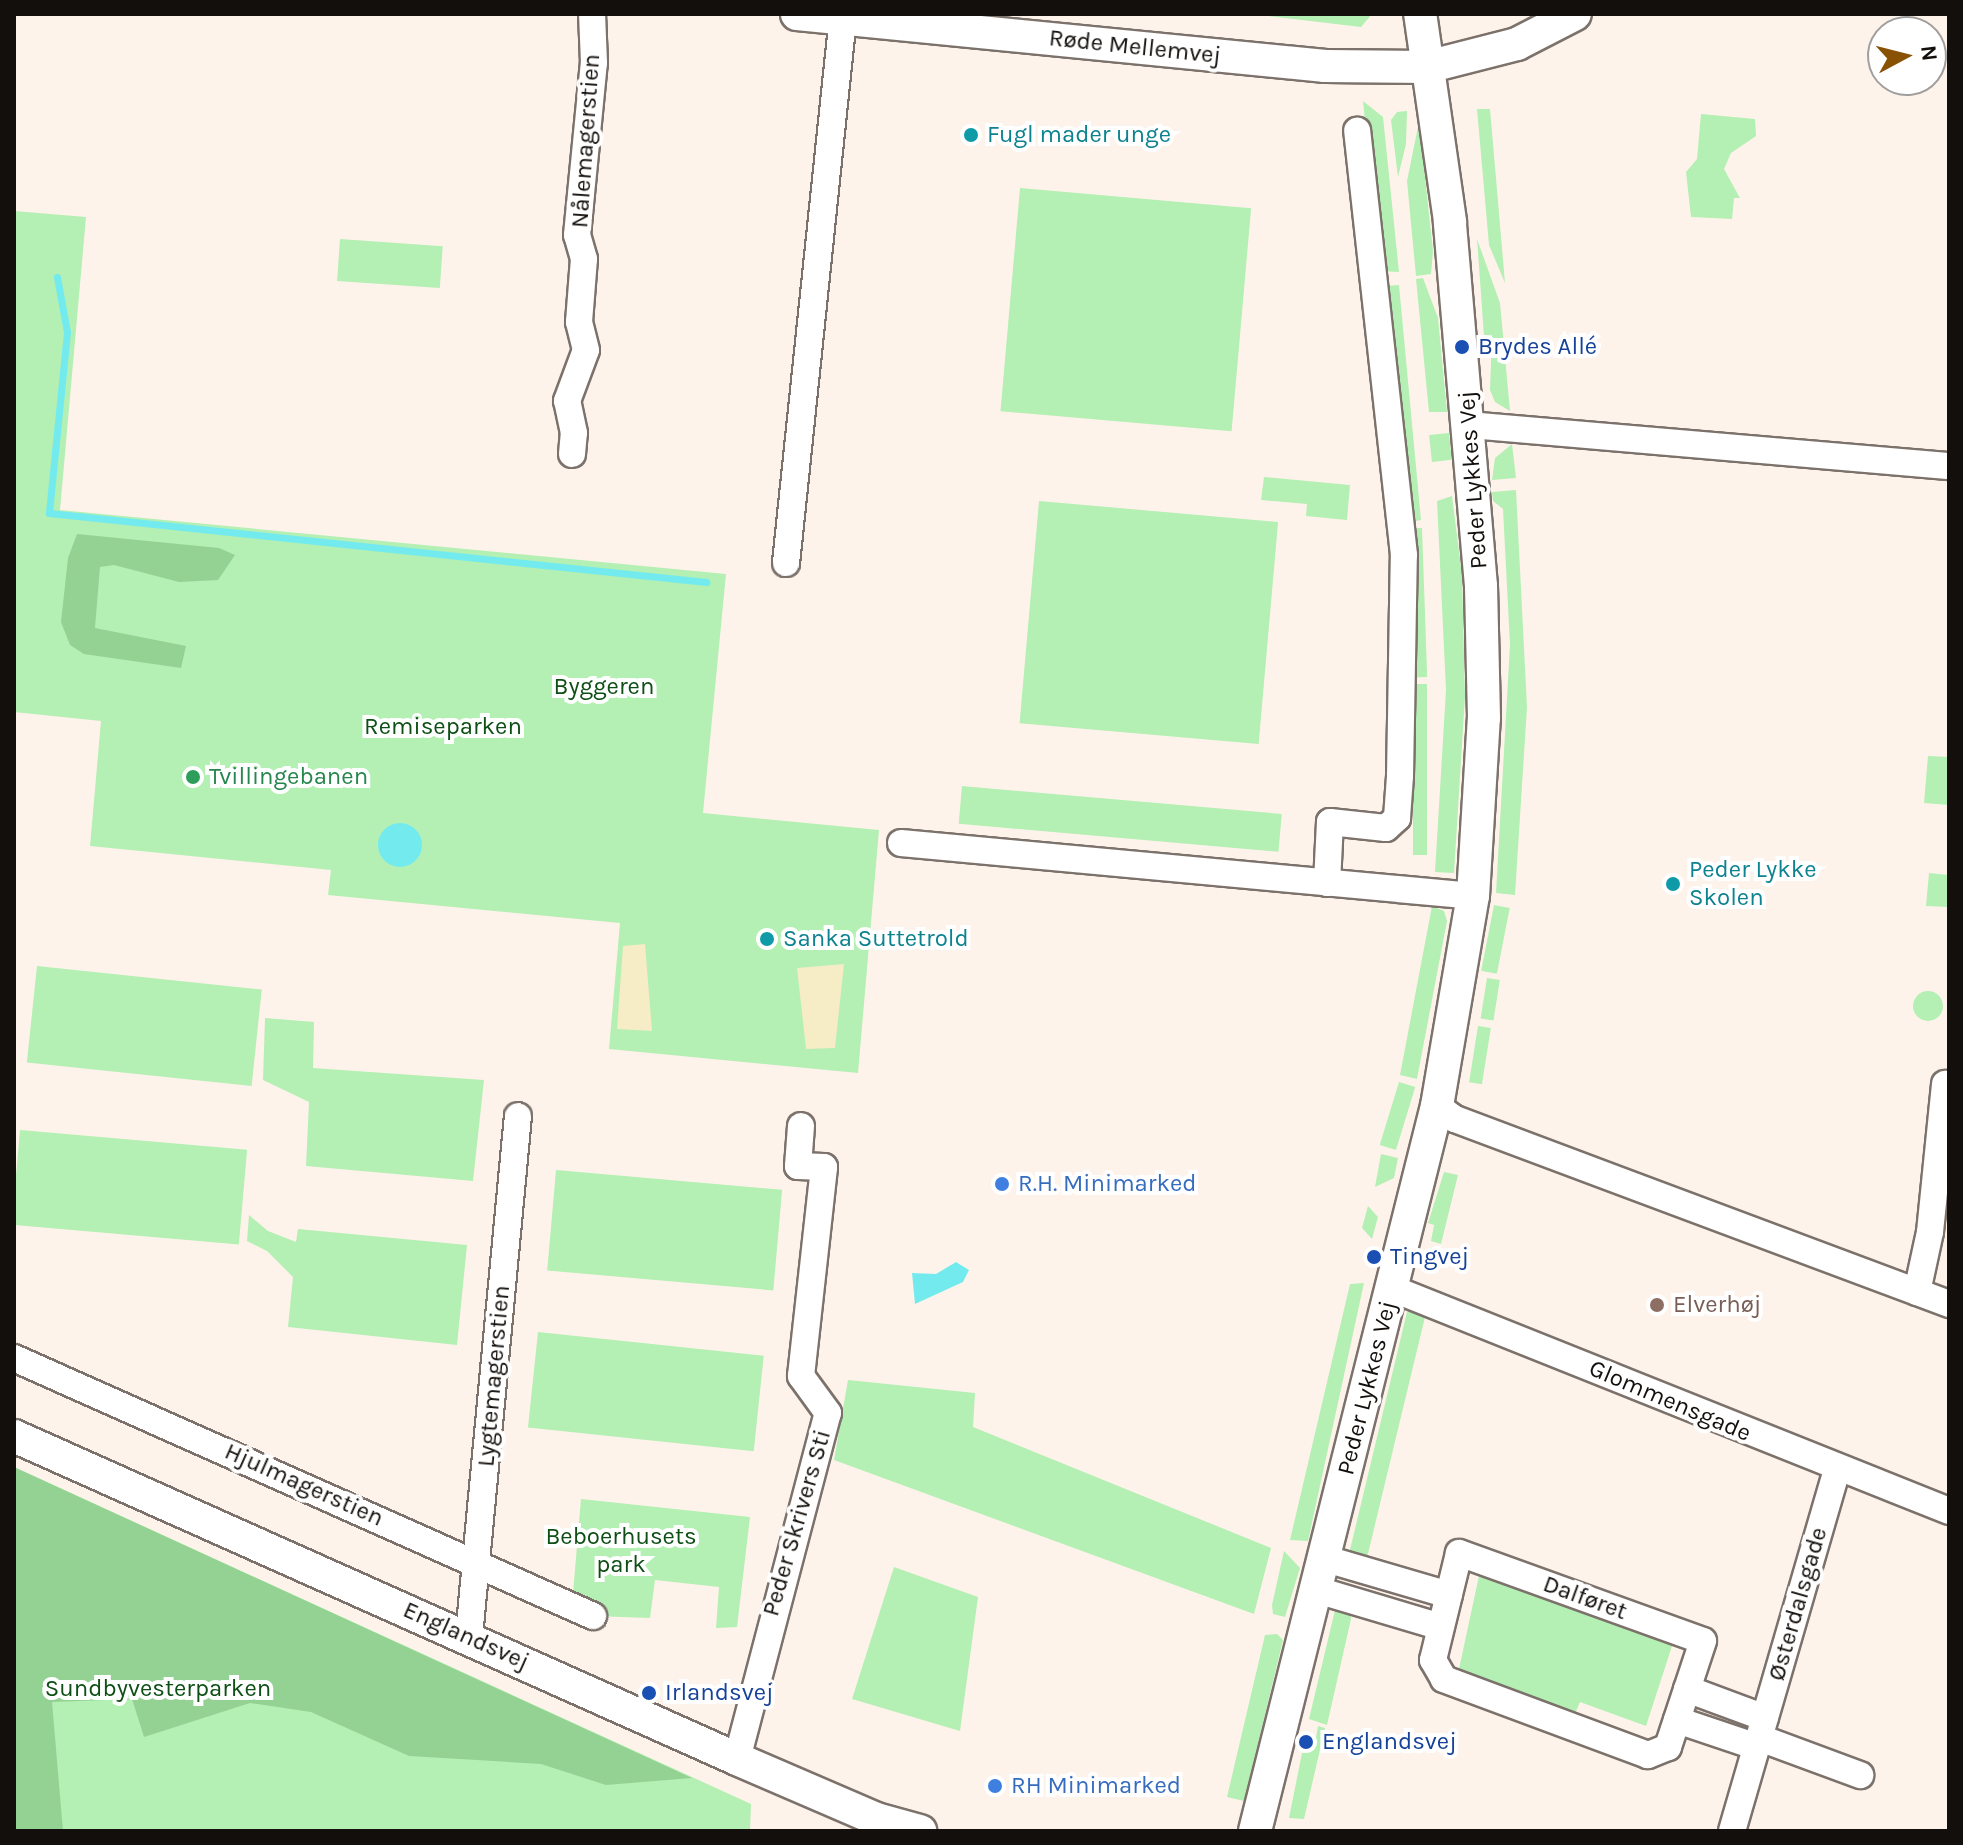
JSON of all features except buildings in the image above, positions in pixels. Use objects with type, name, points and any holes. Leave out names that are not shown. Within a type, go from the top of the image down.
[{"type":"street","name":"Nålemagerstien","points":[[572,454],[574,433],[567,401],[586,350],[579,322],[584,259],[577,235],[594,63],[592,14]]},
{"type":"street","name":"Peder Lykkes Vej","points":[[1255,1831],[1326,1559],[1437,1106],[1473,896],[1484,718],[1469,425],[1450,221],[1420,14]]},
{"type":"street","name":"Røde Mellemvej","points":[[786,563],[822,15],[1325,66],[1427,67],[1517,44],[1575,14]]},
{"type":"street","points":[[1327,883],[1330,822],[1386,828],[1397,818],[1400,776],[1404,555],[1357,131]]},
{"type":"street","points":[[1469,425],[1949,466]]},
{"type":"street","points":[[901,843],[1473,896]]},
{"type":"street","points":[[1917,1292],[1930,1232],[1945,1084]]},
{"type":"street","points":[[1437,1106],[1455,1119],[1949,1304]]},
{"type":"street","name":"Lygtemagerstien","points":[[469,1636],[518,1116]]},
{"type":"street","name":"Peder Skrivers Sti","points":[[737,1759],[828,1413],[801,1376],[824,1167],[798,1166],[801,1126]]},
{"type":"street","name":"Glommensgade","points":[[1391,1288],[1837,1470],[1949,1511]]},
{"type":"street","name":"Hjulmagerstien","points":[[14,1358],[477,1560],[593,1616]]},
{"type":"street","name":"Englandsvej","points":[[14,1436],[469,1636],[737,1759],[869,1825],[920,1831]]},
{"type":"street","name":"Østerdalsgade","points":[[1732,1831],[1837,1470]]},
{"type":"street","name":"Dalføret","points":[[1459,1553],[1703,1641],[1668,1747],[1648,1755],[1444,1679],[1433,1660],[1449,1595],[1459,1553]]},
{"type":"street","points":[[1326,1559],[1449,1595]]},
{"type":"street","points":[[1317,1590],[1441,1627]]},
{"type":"street","points":[[1687,1689],[1761,1734],[1860,1775]]},
{"type":"street","points":[[1677,1720],[1761,1734]]},
{"type":"green space","points":[[1252,14],[1372,14],[1361,27]]},
{"type":"green space","points":[[1363,101],[1383,117],[1399,272],[1380,271]]},
{"type":"green space","points":[[1477,109],[1490,109],[1505,283],[1489,245]]},
{"type":"green space","points":[[1407,111],[1406,144],[1398,177],[1391,120],[1397,112]]},
{"type":"green space","points":[[1701,114],[1755,119],[1756,136],[1731,153],[1724,169],[1740,198],[1734,198],[1732,219],[1691,217],[1686,172],[1697,159]]},
{"type":"green space","points":[[1419,122],[1433,251],[1431,274],[1416,276],[1407,181]]},
{"type":"green space","points":[[1020,188],[1251,208],[1232,431],[1000,411]]},
{"type":"green space","name":"Remiseparken","points":[[14,211],[86,217],[60,510],[726,574],[703,813],[879,830],[858,1073],[609,1049],[620,923],[328,895],[331,870],[90,846],[101,721],[14,712]]},
{"type":"green space","points":[[340,239],[443,246],[440,288],[337,281]]},
{"type":"green space","points":[[1477,239],[1500,303],[1510,411],[1495,402],[1490,390],[1492,335],[1484,336]]},
{"type":"green space","points":[[1423,278],[1438,318],[1447,412],[1429,412],[1416,279]]},
{"type":"green space","points":[[1399,285],[1421,520],[1405,523],[1386,286]]},
{"type":"green space","points":[[1449,433],[1452,460],[1432,462],[1429,435]]},
{"type":"green space","points":[[1512,444],[1516,478],[1492,480],[1495,458]]},
{"type":"green space","points":[[1264,477],[1350,485],[1347,520],[1306,516],[1307,504],[1261,500]]},
{"type":"green space","points":[[1516,490],[1527,707],[1515,895],[1496,893],[1510,645],[1503,509],[1493,501],[1492,492]]},
{"type":"green space","points":[[1452,496],[1462,575],[1465,696],[1454,873],[1435,872],[1446,690],[1437,501]]},
{"type":"green space","points":[[1039,501],[1278,522],[1259,744],[1020,723]]},
{"type":"green space","points":[[1422,528],[1427,677],[1412,677],[1407,529]]},
{"type":"green space","points":[[77,534],[219,548],[235,555],[218,580],[179,582],[114,565],[100,567],[95,628],[186,646],[181,668],[84,654],[70,645],[61,622],[68,558]]},
{"type":"green space","points":[[1413,684],[1427,684],[1427,855],[1413,855]]},
{"type":"green space","points":[[1928,756],[1949,757],[1949,805],[1924,803]]},
{"type":"green space","points":[[962,786],[1282,814],[1278,852],[959,824]]},
{"type":"green space","points":[[1929,873],[1949,875],[1949,907],[1926,906]]},
{"type":"green space","points":[[1494,905],[1510,908],[1497,974],[1481,971]]},
{"type":"green space","points":[[1432,906],[1444,911],[1447,921],[1417,1079],[1400,1075]]},
{"type":"green space","points":[[37,966],[262,990],[252,1086],[27,1062]]},
{"type":"green space","points":[[1487,978],[1500,980],[1493,1021],[1481,1018]]},
{"type":"green space","points":[[1928,991],[1939,995],[1943,1006],[1939,1017],[1928,1021],[1917,1017],[1913,1006],[1917,995]]},
{"type":"green space","points":[[265,1018],[314,1022],[313,1068],[484,1080],[473,1181],[306,1166],[309,1102],[263,1080]]},
{"type":"green space","points":[[1478,1026],[1491,1028],[1482,1084],[1469,1082]]},
{"type":"green space","points":[[1399,1082],[1415,1087],[1396,1150],[1380,1145]]},
{"type":"green space","points":[[20,1130],[247,1150],[239,1245],[14,1225]]},
{"type":"green space","points":[[1381,1154],[1398,1158],[1394,1178],[1375,1187]]},
{"type":"green space","points":[[556,1170],[782,1190],[773,1290],[547,1271]]},
{"type":"green space","points":[[1444,1172],[1458,1175],[1441,1244],[1431,1241],[1434,1225],[1428,1223]]},
{"type":"green space","points":[[1368,1206],[1378,1217],[1372,1239],[1362,1228]]},
{"type":"green space","points":[[249,1215],[268,1231],[296,1242],[298,1229],[467,1245],[457,1345],[288,1327],[293,1277],[267,1251],[247,1241]]},
{"type":"green space","points":[[1364,1283],[1308,1541],[1290,1540],[1350,1284]]},
{"type":"green space","points":[[1415,1307],[1425,1309],[1425,1317],[1366,1562],[1349,1554],[1407,1312]]},
{"type":"green space","points":[[538,1332],[764,1356],[754,1451],[528,1427]]},
{"type":"green space","points":[[848,1380],[975,1393],[973,1427],[1271,1548],[1254,1614],[834,1460]]},
{"type":"green space","name":"Sundbyvesterparken","points":[[14,1467],[751,1804],[750,1831],[14,1831]]},
{"type":"green space","points":[[14,1467],[692,1778],[606,1785],[541,1764],[409,1756],[311,1712],[250,1703],[144,1737],[132,1699],[52,1702],[63,1831],[14,1831]]},
{"type":"green space","name":"Beboerhusets park","points":[[581,1499],[750,1517],[737,1627],[716,1628],[719,1587],[655,1580],[650,1618],[593,1616],[589,1601],[573,1593]]},
{"type":"green space","points":[[1284,1551],[1300,1568],[1285,1617],[1273,1614],[1272,1605]]},
{"type":"green space","points":[[894,1567],[978,1597],[960,1731],[852,1699]]},
{"type":"green space","points":[[1480,1571],[1673,1643],[1646,1726],[1580,1702],[1574,1716],[1459,1669]]},
{"type":"green space","points":[[1336,1606],[1350,1606],[1351,1619],[1327,1725],[1309,1719]]},
{"type":"green space","points":[[1277,1634],[1283,1640],[1244,1801],[1227,1797],[1265,1635]]},
{"type":"green space","points":[[1318,1726],[1325,1728],[1304,1819],[1289,1818],[1302,1753],[1314,1750]]},
{"type":"sand","points":[[645,944],[652,1031],[617,1029],[623,946]]},
{"type":"sand","points":[[844,964],[835,1048],[806,1049],[797,968]]},
{"type":"water","points":[[400,823],[416,829],[422,845],[416,861],[400,867],[384,861],[378,845],[384,829]]},
{"type":"water","points":[[956,1262],[969,1270],[963,1282],[915,1304],[912,1273],[936,1274]]},
{"type":"waterway","points":[[57,277],[67,332],[49,513],[706,582]]},
{"type":"place","name":"Fugl mader unge","points":[[971,135]]},
{"type":"place","name":"Brydes Allé","points":[[1462,347]]},
{"type":"place","name":"Tvillingebanen","points":[[193,777]]},
{"type":"place","name":"Peder Lykke Skolen","points":[[1673,884]]},
{"type":"place","name":"Sanka Suttetrold","points":[[767,939]]},
{"type":"place","name":"R.H. Minimarked","points":[[1002,1184]]},
{"type":"place","name":"Tingvej","points":[[1374,1257]]},
{"type":"place","name":"Elverhøj","points":[[1657,1305]]},
{"type":"place","name":"Irlandsvej","points":[[649,1693]]},
{"type":"place","name":"Englandsvej","points":[[1306,1742]]},
{"type":"place","name":"RH Minimarked","points":[[995,1786]]},
{"type":"park label","name":"Byggeren","points":[[604,687]]}]
